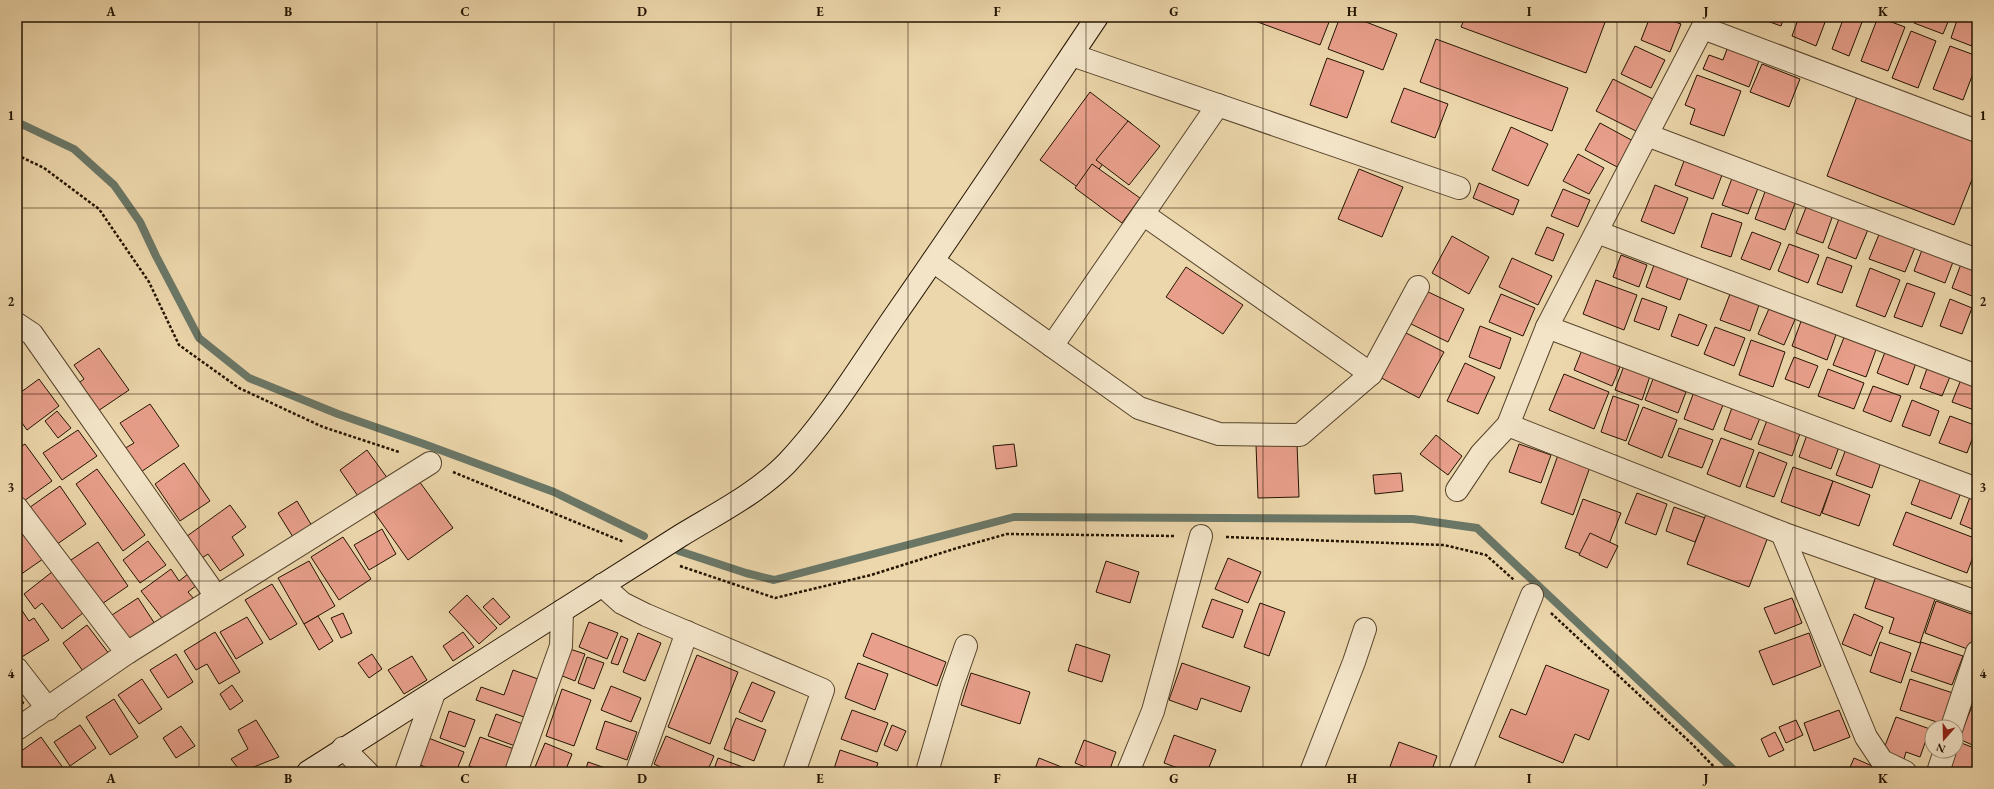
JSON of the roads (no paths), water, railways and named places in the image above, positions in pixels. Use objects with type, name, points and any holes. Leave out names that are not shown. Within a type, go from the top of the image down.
[{"type":"street","points":[[308,772],[343,748],[434,693],[602,585],[750,493],[785,464],[830,408],[933,261],[1097,17]]},
{"type":"street","points":[[1456,490],[1481,454],[1508,425],[1547,327],[1705,22],[1977,131]]},
{"type":"street","points":[[1072,55],[1459,188]]},
{"type":"street","points":[[1052,346],[1218,105]]},
{"type":"street","points":[[1647,135],[1977,260]]},
{"type":"street","points":[[1144,214],[1371,374]]},
{"type":"street","points":[[1597,232],[1977,376]]},
{"type":"street","points":[[933,261],[1139,408],[1219,434],[1300,435],[1371,374],[1418,287]]},
{"type":"street","points":[[17,324],[32,334],[216,596]]},
{"type":"street","points":[[1547,327],[1977,489]]},
{"type":"street","points":[[1508,425],[1782,533],[1977,602]]},
{"type":"street","points":[[17,730],[126,653],[430,463]]},
{"type":"street","points":[[17,508],[126,653]]},
{"type":"street","points":[[1782,533],[1866,737],[1882,761],[1905,772]]},
{"type":"street","points":[[1128,772],[1153,712],[1201,536]]},
{"type":"street","points":[[602,585],[622,603],[823,690],[794,772]]},
{"type":"street","points":[[1460,772],[1532,595]]},
{"type":"street","points":[[516,772],[561,646],[562,611]]},
{"type":"street","points":[[1311,772],[1354,662],[1365,629]]},
{"type":"street","points":[[637,772],[687,632]]},
{"type":"street","points":[[927,772],[952,686],[966,646]]},
{"type":"street","points":[[1955,719],[1977,652]]},
{"type":"street","points":[[17,669],[48,709]]},
{"type":"street","points":[[406,772],[434,693]]},
{"type":"street","points":[[343,748],[368,772]]},
{"type":"street","points":[[1938,772],[1942,759]]},
{"type":"waterway","points":[[17,122],[74,149],[114,185],[140,222],[199,338],[249,378],[338,414],[554,492],[644,536]]},
{"type":"waterway","points":[[679,551],[746,573],[774,580],[1014,517],[1413,519],[1477,528],[1736,772]]}]
